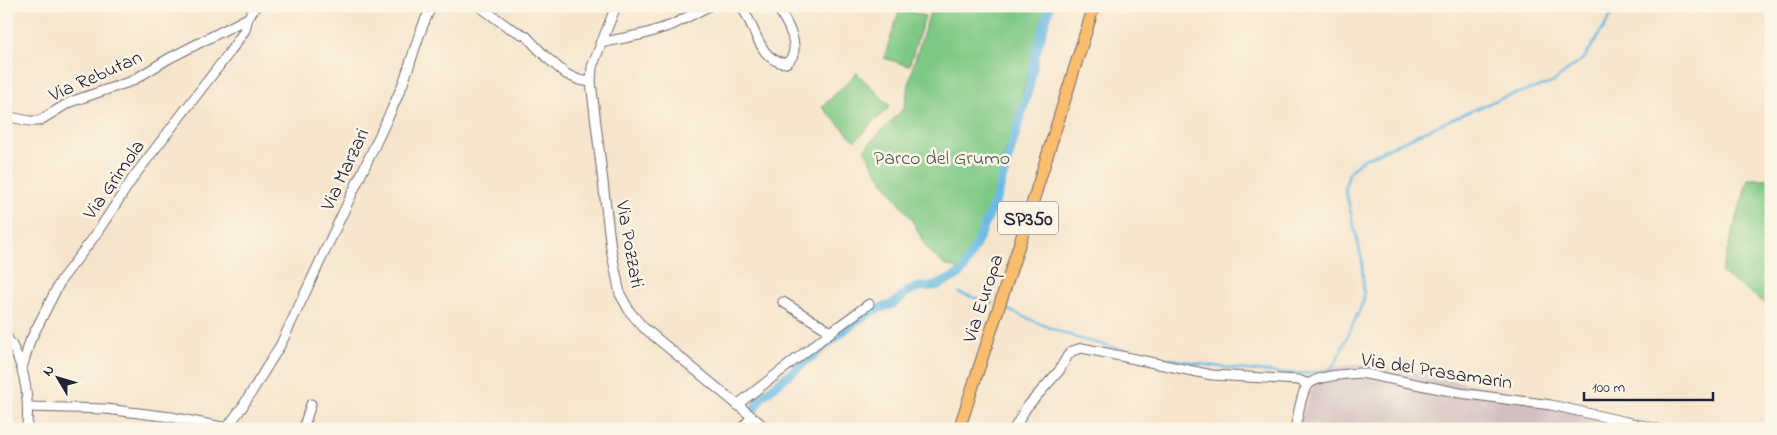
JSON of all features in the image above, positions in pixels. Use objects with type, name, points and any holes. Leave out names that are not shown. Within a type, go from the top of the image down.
[{"type":"main road","name":"Via Europa","points":[[958,429],[1021,239],[1094,6]]},
{"type":"street","name":"Via Grimola","points":[[22,368],[30,340],[61,280],[94,237],[135,175],[229,53],[245,30],[248,18],[256,6]]},
{"type":"street","name":"Via Marzari","points":[[226,428],[243,406],[281,344],[392,109],[407,72],[415,44],[432,6]]},
{"type":"street","points":[[479,6],[508,27],[526,36],[566,74],[579,80],[591,82]]},
{"type":"street","name":"Via Pozzati","points":[[616,6],[592,67],[591,82],[610,249],[620,294],[630,312],[643,327],[766,429]]},
{"type":"street","points":[[600,43],[644,34],[672,25],[709,6]]},
{"type":"street","points":[[741,6],[767,54],[774,60],[786,63],[794,52],[792,38],[776,6]]},
{"type":"street","name":"Via Rebutan","points":[[6,116],[39,121],[70,102],[132,81],[168,59],[248,18]]},
{"type":"street","points":[[783,302],[831,332]]},
{"type":"street","points":[[737,405],[869,304]]},
{"type":"street","points":[[6,336],[13,345],[22,368],[28,408],[27,429]]},
{"type":"street","name":"Via del Prasamarin","points":[[1014,429],[1026,408],[1054,378],[1068,355],[1076,349],[1082,348],[1108,355],[1212,375],[1298,380],[1308,384],[1318,379],[1345,374],[1361,374],[1460,393],[1551,405],[1658,429]]},
{"type":"street","points":[[1295,429],[1308,384]]},
{"type":"street","points":[[303,429],[311,404]]},
{"type":"street","points":[[28,408],[106,409],[171,417],[226,428]]},
{"type":"street","points":[[742,429],[752,418]]},
{"type":"street","points":[[1093,429],[1103,429]]},
{"type":"shaded area","points":[[1370,362],[1673,429],[1296,429],[1320,369]]},
{"type":"green space","name":"Parco del Grumo","points":[[932,6],[1048,6],[1022,93],[1026,101],[1004,156],[1001,178],[983,228],[961,270],[944,265],[926,247],[911,218],[876,171],[864,149],[904,108],[913,66]]},
{"type":"green space","points":[[900,8],[925,16],[909,66],[884,58]]},
{"type":"green space","points":[[857,73],[890,106],[855,141],[822,107]]},
{"type":"green space","points":[[1748,179],[1771,179],[1771,307],[1721,273]]},
{"type":"waterway","points":[[755,408],[761,398],[770,390],[857,320],[875,310],[893,304],[909,291],[919,287],[936,286],[958,275],[963,270],[997,197],[1029,88],[1035,56],[1050,6]]},
{"type":"waterway","points":[[1006,309],[1054,330],[1084,340],[1160,357],[1218,367],[1271,372],[1306,373],[1328,371],[1336,362],[1364,300],[1362,260],[1345,188],[1349,173],[1360,161],[1452,119],[1504,97],[1552,83],[1585,57],[1617,6]]},
{"type":"waterway","points":[[959,293],[992,303]]}]
